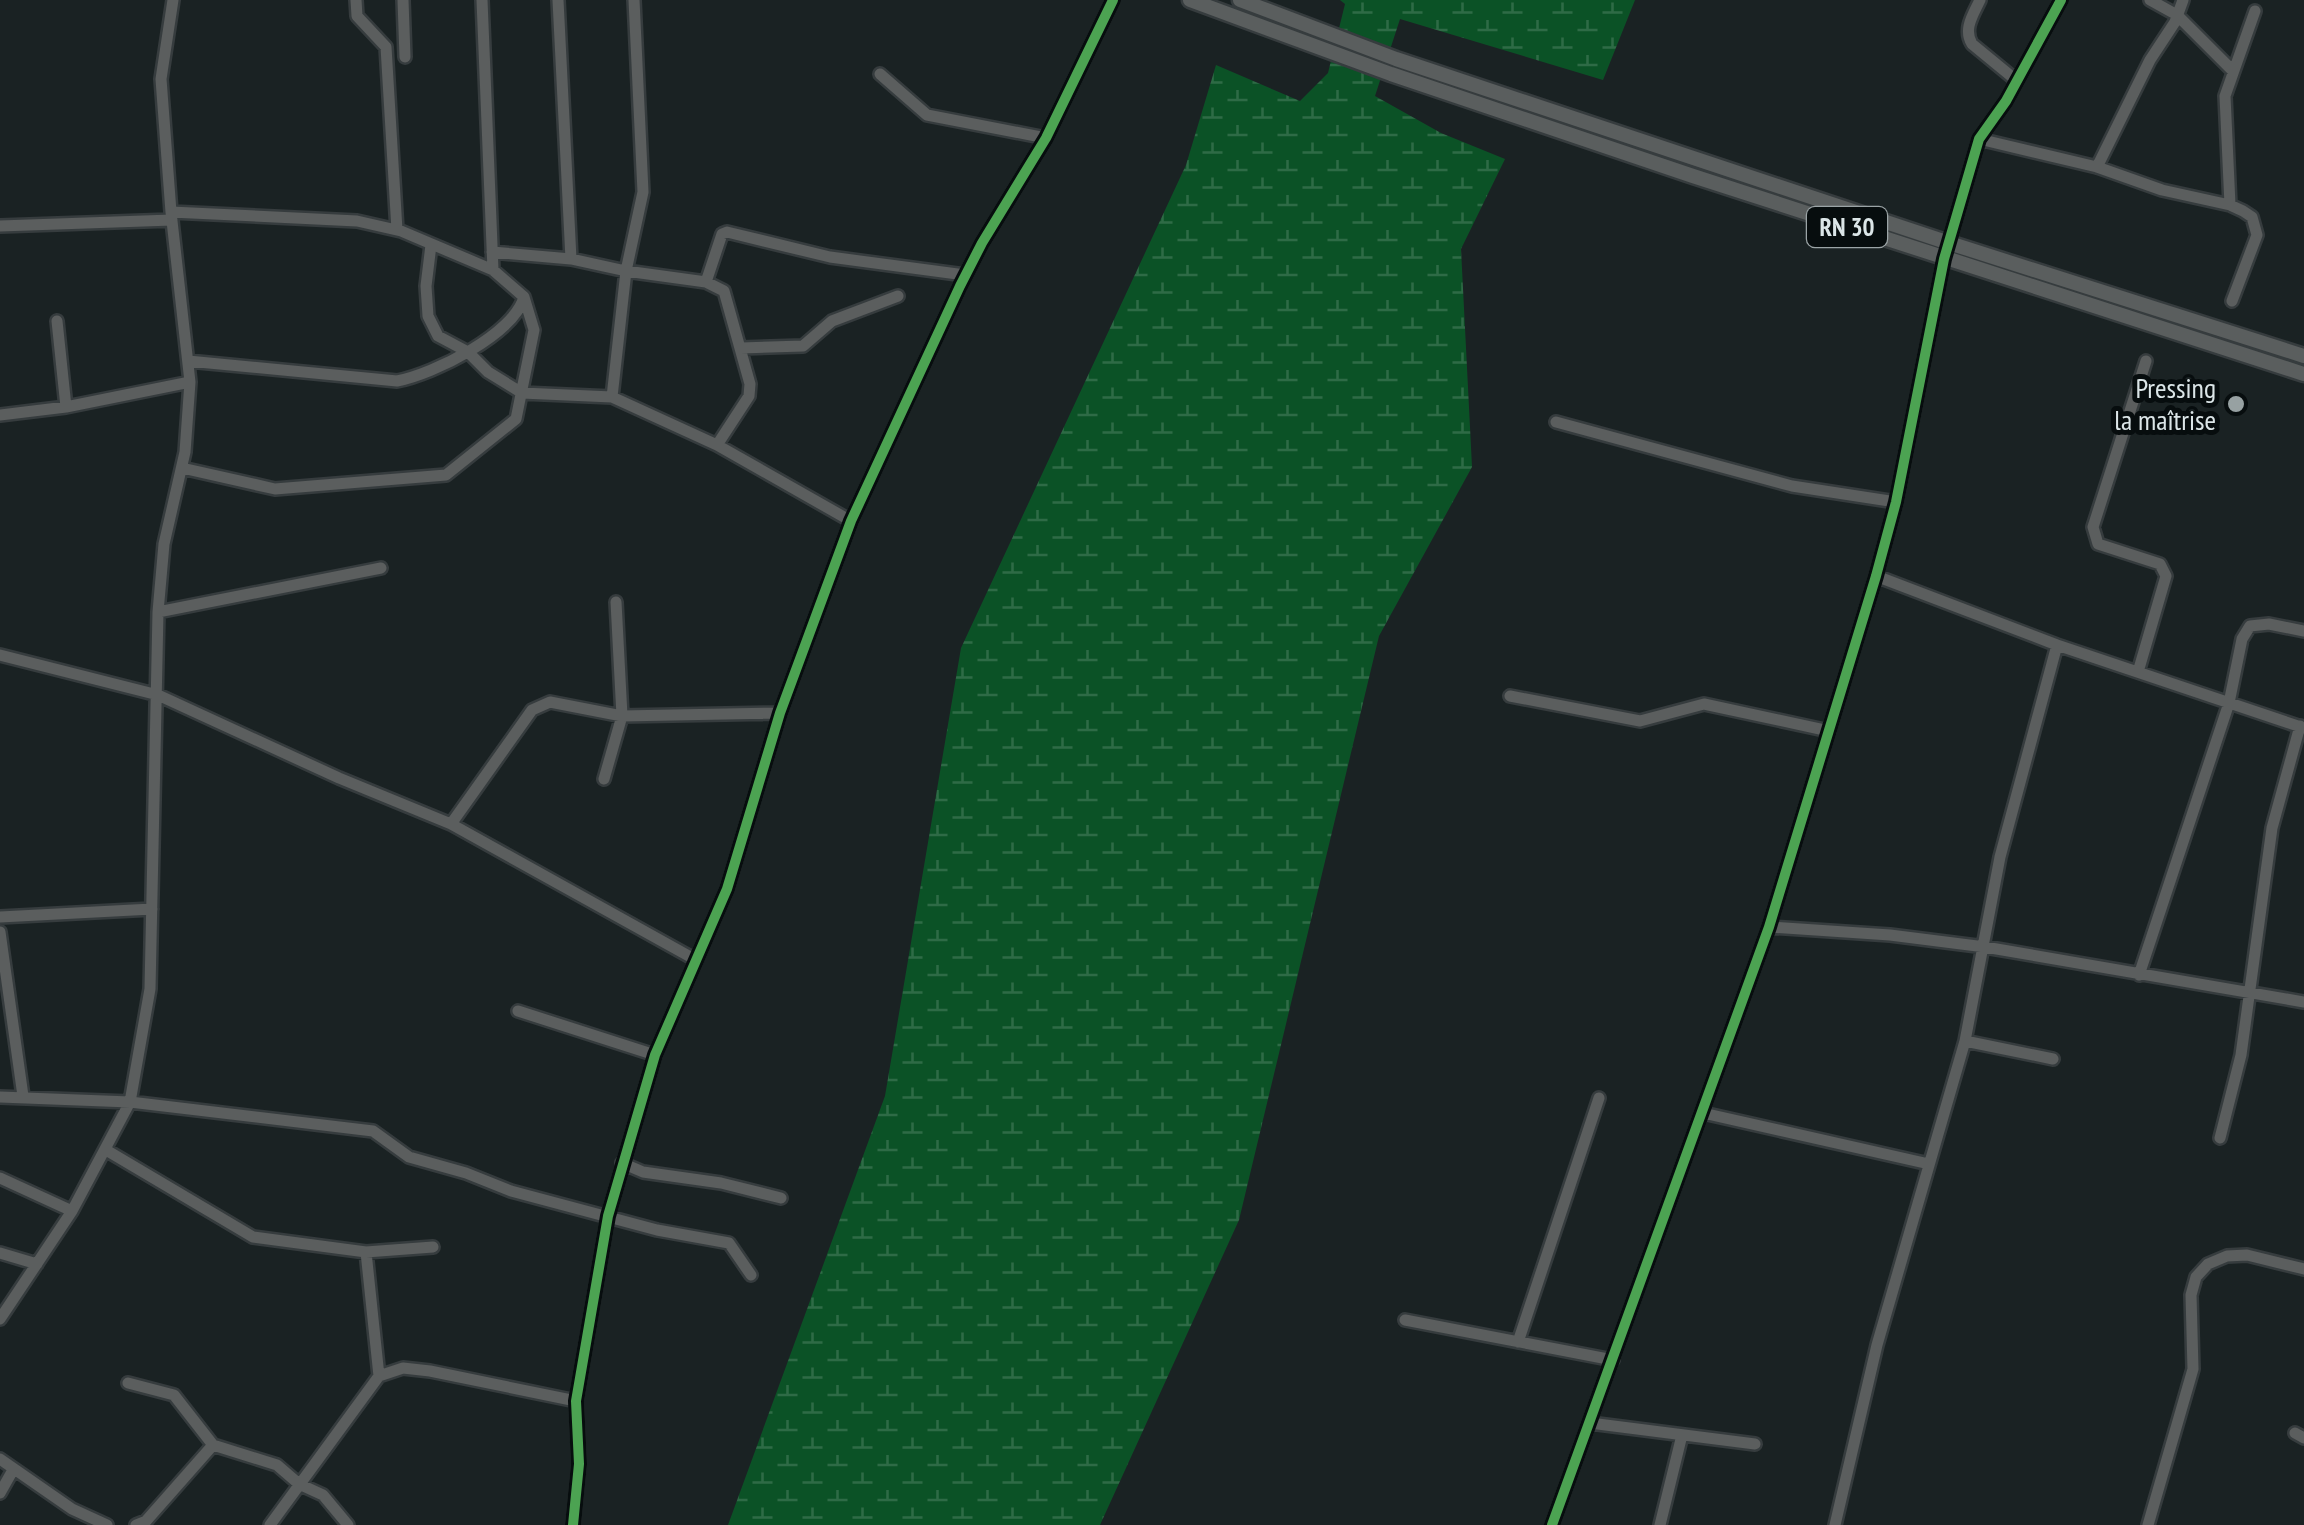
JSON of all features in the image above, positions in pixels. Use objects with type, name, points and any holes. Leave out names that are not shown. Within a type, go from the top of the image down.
[{"type":"main road","name":"RN 30","points":[[1190,0],[1329,43],[1944,259],[2304,374]]},
{"type":"main road","name":"RN 30","points":[[1240,0],[1329,43]]},
{"type":"main road","name":"RN 30","points":[[1394,66],[2304,356]]},
{"type":"street","points":[[0,1319],[72,1211],[130,1102],[150,989],[158,612],[164,544],[182,468],[190,382],[160,79],[172,0]]},
{"type":"street","points":[[356,0],[357,16],[386,46],[397,230]]},
{"type":"street","points":[[403,0],[405,57]]},
{"type":"street","points":[[482,0],[493,270]]},
{"type":"street","points":[[558,0],[571,259]]},
{"type":"street","points":[[612,397],[626,271],[643,192],[634,0]]},
{"type":"street","points":[[573,1525],[579,1464],[576,1401],[608,1216],[655,1054],[727,889],[780,713],[851,521],[966,275],[1046,138],[1113,0]]},
{"type":"street","points":[[1980,0],[1967,36],[2017,81]]},
{"type":"street","points":[[1552,1525],[1770,927],[1896,502],[1944,259],[1979,138],[2017,81],[2060,0]]},
{"type":"street","points":[[2150,0],[2177,15],[2232,70]]},
{"type":"street","points":[[2098,167],[2183,0]]},
{"type":"street","points":[[2230,205],[2225,96],[2255,10]]},
{"type":"street","points":[[880,74],[928,114],[1046,138]]},
{"type":"street","points":[[1979,138],[2098,167],[2162,190],[2230,205],[2252,217],[2257,235],[2232,302]]},
{"type":"street","points":[[0,226],[171,216],[357,221],[397,230],[493,270],[524,296],[534,330],[513,424],[446,474],[275,489],[182,468]]},
{"type":"street","points":[[706,282],[725,232],[830,257],[966,275]]},
{"type":"street","points":[[431,245],[426,286],[428,316],[438,336],[468,352],[488,372],[522,393],[612,397],[717,445],[851,521]]},
{"type":"street","points":[[492,252],[571,259],[706,282],[724,291],[750,384],[749,396],[717,445]]},
{"type":"street","points":[[188,361],[398,381],[426,374],[468,352],[515,316],[524,296]]},
{"type":"street","points":[[741,348],[804,346],[832,321],[898,296]]},
{"type":"street","points":[[57,321],[66,408]]},
{"type":"street","points":[[2138,672],[2165,570],[2160,564],[2098,544],[2092,526],[2146,360]]},
{"type":"street","points":[[0,415],[66,408],[190,382]]},
{"type":"street","points":[[1556,422],[1792,486],[1896,502]]},
{"type":"street","points":[[158,612],[380,568]]},
{"type":"street","points":[[1876,576],[2057,645],[2302,727],[2272,828],[2241,1054],[2220,1138]]},
{"type":"street","points":[[604,779],[622,716],[616,602]]},
{"type":"street","points":[[2139,975],[2229,702],[2242,640],[2250,626],[2269,624],[2304,631]]},
{"type":"street","points":[[1834,1525],[1877,1345],[1965,1041],[2000,857],[2057,645]]},
{"type":"street","points":[[1,658],[158,695],[338,778],[452,824],[696,960]]},
{"type":"street","points":[[1510,696],[1640,721],[1704,704],[1829,731]]},
{"type":"street","points":[[452,824],[532,710],[550,702],[622,716],[780,713]]},
{"type":"street","points":[[0,916],[152,909]]},
{"type":"street","points":[[1770,927],[1890,935],[1985,947],[2304,1002]]},
{"type":"street","points":[[0,932],[23,1096]]},
{"type":"street","points":[[518,1011],[655,1054]]},
{"type":"street","points":[[1965,1041],[2053,1059]]},
{"type":"street","points":[[0,1097],[130,1102],[374,1131],[409,1157],[466,1173],[510,1191],[657,1230],[728,1243],[751,1275]]},
{"type":"street","points":[[1518,1342],[1598,1098]]},
{"type":"street","points":[[1703,1114],[1929,1164]]},
{"type":"street","points":[[106,1150],[253,1237],[366,1252],[433,1247]]},
{"type":"street","points":[[622,1163],[643,1172],[721,1182],[782,1198]]},
{"type":"street","points":[[0,1178],[72,1211]]},
{"type":"street","points":[[0,1252],[37,1264]]},
{"type":"street","points":[[366,1252],[380,1376]]},
{"type":"street","points":[[2148,1525],[2193,1369],[2191,1296],[2196,1277],[2208,1264],[2227,1256],[2247,1255],[2304,1268]]},
{"type":"street","points":[[1404,1320],[1613,1360]]},
{"type":"street","points":[[270,1525],[380,1376],[403,1368],[430,1371],[576,1401]]},
{"type":"street","points":[[128,1383],[174,1395],[213,1445],[277,1465],[323,1496],[348,1525]]},
{"type":"street","points":[[1590,1424],[1756,1444]]},
{"type":"street","points":[[1660,1525],[1682,1435]]},
{"type":"street","points":[[136,1525],[146,1520],[213,1445]]},
{"type":"street","points":[[0,1460],[72,1510],[107,1525]]},
{"type":"street","points":[[0,1492],[12,1470]]},
{"type":"green space","points":[[1340,0],[1635,0],[1603,80],[1400,19],[1375,96],[1441,133],[1505,159],[1461,249],[1472,467],[1379,636],[1239,1220],[1100,1525],[728,1525],[885,1096],[961,648],[1186,165],[1216,65],[1300,101],[1328,73],[1345,4]]},
{"type":"cycle path","points":[[573,1525],[579,1464],[576,1401],[608,1216],[655,1055],[727,889],[780,713],[851,521],[960,286],[1046,138],[1113,0]]},
{"type":"cycle path","points":[[1552,1525],[1769,927],[1896,502],[1944,259],[1979,139],[2006,101],[2061,0]]},
{"type":"place","name":"Pressing la maîtrise","points":[[2236,404]]}]
